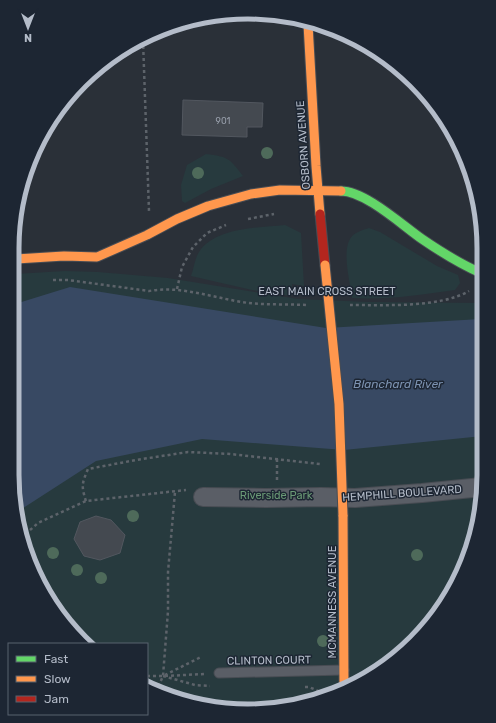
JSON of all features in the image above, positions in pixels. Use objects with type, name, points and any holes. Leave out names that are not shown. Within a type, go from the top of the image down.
[{"type":"main road","name":"OSBORN AVENUE","points":[[308,27],[324,265],[340,404],[343,515]]},
{"type":"main road","points":[[19,260],[64,256],[96,257],[177,219],[208,206],[234,198],[280,190],[318,190],[348,191],[361,196],[427,243],[462,265],[477,272]]},
{"type":"main road","name":"MCMANNESS AVENUE","points":[[343,515],[344,683]]},
{"type":"street","name":"HEMPHILL BOULEVARD","points":[[203,497],[355,498],[477,488]]},
{"type":"lane","name":"CLINTON COURT","points":[[218,673],[344,670]]},
{"type":"path","points":[[143,45],[150,212],[154,231]]},
{"type":"path","points":[[248,219],[279,213]]},
{"type":"path","points":[[177,289],[182,268],[193,247],[207,233],[232,221]]},
{"type":"path","name":"EAST MAIN CROSS STREET","points":[[68,280],[149,291],[162,288],[177,289],[249,303],[308,305]]},
{"type":"path","name":"EAST MAIN CROSS STREET","points":[[346,305],[390,305],[434,302],[452,299],[470,290],[477,280]]},
{"type":"path","points":[[86,501],[82,490],[82,484],[88,469],[136,460],[188,452],[230,454],[321,464]]},
{"type":"path","points":[[27,533],[38,523],[86,501],[175,492],[198,488],[200,488],[203,497]]},
{"type":"path","points":[[159,686],[163,676],[168,611],[168,572],[175,492]]},
{"type":"path","points":[[163,676],[201,657]]},
{"type":"path","points":[[148,676],[218,673]]},
{"type":"green space","points":[[206,154],[228,159],[235,165],[243,176],[211,189],[185,203],[182,201],[181,185],[187,165]]},
{"type":"green space","points":[[285,225],[301,233],[304,286],[292,284],[291,296],[252,290],[191,276],[196,257],[199,252],[206,244],[216,238],[238,230]]},
{"type":"green space","points":[[369,228],[380,232],[437,266],[458,275],[460,283],[455,290],[442,292],[391,298],[352,298],[347,267],[348,245],[350,239],[354,235]]},
{"type":"green space","name":"Riverside Park","points":[[65,271],[98,272],[168,278],[298,299],[369,302],[477,303],[477,490],[473,520],[460,563],[446,590],[420,626],[387,657],[336,687],[293,700],[263,704],[233,704],[203,700],[160,687],[148,681],[148,643],[93,643],[66,614],[50,590],[36,563],[23,520],[19,490],[19,274]]},
{"type":"water","name":"Blanchard River","points":[[70,287],[326,328],[477,319],[477,437],[344,450],[202,439],[96,461],[22,509],[19,490],[19,303]]},
{"type":"building","points":[[183,100],[263,103],[262,127],[247,127],[247,137],[182,135]]},
{"type":"building","points":[[96,516],[111,520],[125,535],[120,553],[100,560],[84,556],[74,539],[80,522]]},
{"type":"traffic: fast","points":[[341,191],[351,192],[372,202],[436,249],[477,271]]},
{"type":"traffic: slow","points":[[308,27],[320,214]]},
{"type":"traffic: slow","points":[[19,259],[64,256],[97,257],[208,206],[251,194],[280,190],[341,191]]},
{"type":"traffic: slow","points":[[325,265],[339,404],[343,515]]},
{"type":"traffic: slow","points":[[343,515],[344,683]]},
{"type":"traffic: jam","points":[[320,214],[325,265]]}]
